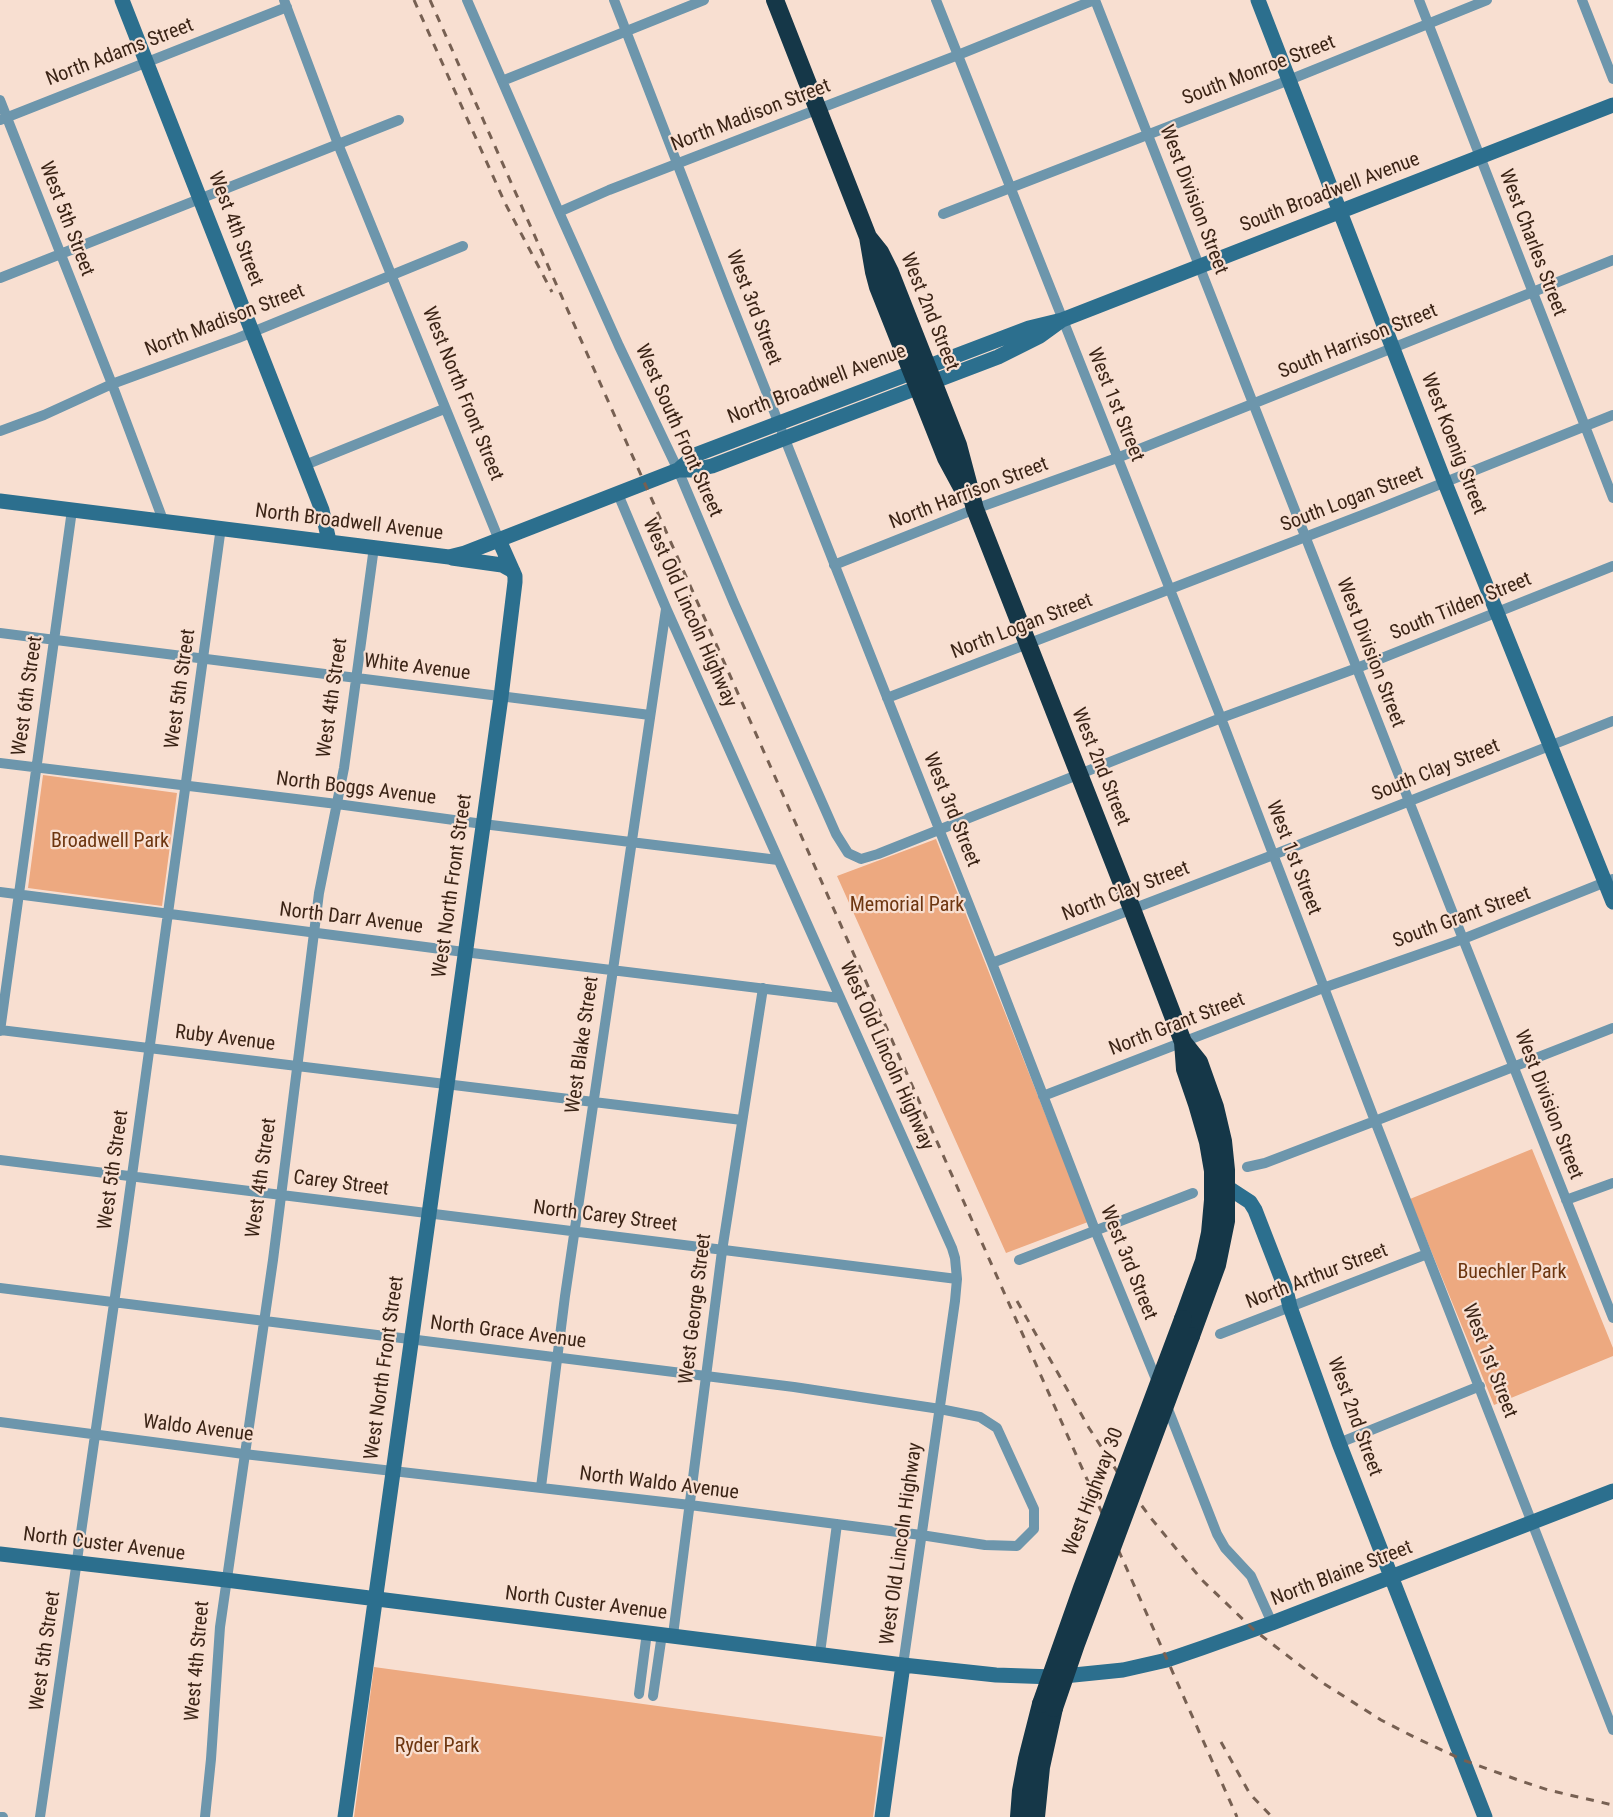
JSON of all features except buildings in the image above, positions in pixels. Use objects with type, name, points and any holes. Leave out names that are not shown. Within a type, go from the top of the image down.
[{"type":"highway","name":"West 2nd Street","points":[[775,0],[868,237],[880,252],[890,272],[922,376],[963,459],[975,509],[1183,1042],[1185,1069],[1220,1186]]},
{"type":"highway","name":"West Highway 30","points":[[1036,1817],[1047,1706],[1082,1588],[1198,1279],[1208,1247],[1220,1186]]},
{"type":"highway","name":"West Highway 30","points":[[1019,1817],[1027,1759],[1086,1615],[1211,1284],[1226,1221],[1220,1186]]},
{"type":"street","name":"West 4th Street","points":[[122,0],[322,510],[329,541]]},
{"type":"street","name":"West South Front Street","points":[[467,0],[559,212],[678,470],[836,834],[848,853],[861,859],[871,856]]},
{"type":"street","name":"West 3rd Street","points":[[614,0],[1095,1230],[1217,1534],[1225,1548],[1251,1576],[1272,1623]]},
{"type":"street","points":[[502,81],[704,0]]},
{"type":"street","name":"West 1st Street","points":[[936,0],[1221,718],[1323,988],[1613,1730]]},
{"type":"street","name":"North Madison Street","points":[[559,212],[609,190],[1095,0]]},
{"type":"street","name":"West Division Street","points":[[1095,0],[1462,939],[1613,1318]]},
{"type":"street","name":"West Koenig Street","points":[[1258,0],[1445,483],[1550,745],[1609,880],[1613,902]]},
{"type":"street","name":"West Charles Street","points":[[1419,0],[1613,498]]},
{"type":"street","name":"South Monroe Street","points":[[943,214],[1289,80],[1487,0]]},
{"type":"street","points":[[1582,0],[1613,79]]},
{"type":"street","name":"North Adams Street","points":[[3,118],[147,62],[286,4]]},
{"type":"street","name":"West North Front Street","points":[[286,4],[338,144],[444,409],[513,571],[515,582],[345,1817]]},
{"type":"street","name":"West 5th Street","points":[[0,100],[3,118],[112,384],[163,520]]},
{"type":"street","name":"South Broadwell Avenue","points":[[1062,320],[1613,105]]},
{"type":"street","points":[[0,278],[399,120]]},
{"type":"street","name":"North Madison Street","points":[[0,431],[44,415],[112,384],[253,332],[464,246]]},
{"type":"street","name":"South Harrison Street","points":[[1117,458],[1613,260]]},
{"type":"street","name":"North Broadwell Avenue","points":[[678,470],[694,455],[779,423],[922,376],[998,357],[1032,341],[1062,320]]},
{"type":"street","name":"North Broadwell Avenue","points":[[0,501],[449,557],[465,553],[678,470],[702,469],[785,438],[922,376]]},
{"type":"street","points":[[304,465],[444,409]]},
{"type":"street","name":"South Logan Street","points":[[1170,589],[1445,483],[1613,415]]},
{"type":"street","name":"North Harrison Street","points":[[834,565],[975,509],[1117,458]]},
{"type":"street","name":"West Old Lincoln Highway","points":[[618,494],[666,608],[952,1248],[957,1279],[954,1311],[903,1665]]},
{"type":"street","name":"West 6th Street","points":[[0,1030],[72,510]]},
{"type":"street","name":"West 5th Street","points":[[40,1817],[132,1176],[221,528]]},
{"type":"street","name":"West 4th Street","points":[[205,1817],[226,1580],[264,1320],[319,893],[344,768],[374,547]]},
{"type":"street","points":[[449,557],[502,565],[513,571]]},
{"type":"street","name":"South Tilden Street","points":[[871,856],[1221,718],[1357,669],[1613,566]]},
{"type":"street","name":"North Logan Street","points":[[887,698],[1170,589]]},
{"type":"street","name":"West Blake Street","points":[[541,1487],[574,1232],[666,608]]},
{"type":"street","name":"White Avenue","points":[[0,633],[650,715]]},
{"type":"street","name":"South Clay Street","points":[[1273,855],[1613,721]]},
{"type":"street","name":"North Boggs Avenue","points":[[0,763],[778,860]]},
{"type":"street","name":"North Clay Street","points":[[992,963],[1273,855]]},
{"type":"street","name":"South Grant Street","points":[[1323,988],[1462,939],[1609,880]]},
{"type":"street","name":"North Darr Avenue","points":[[0,892],[840,998]]},
{"type":"street","name":"West George Street","points":[[653,1696],[661,1634],[690,1505],[722,1251],[763,988]]},
{"type":"street","name":"North Grant Street","points":[[1043,1096],[1323,988]]},
{"type":"street","points":[[1247,1167],[1265,1163],[1613,1028]]},
{"type":"street","name":"Ruby Avenue","points":[[0,1030],[742,1120]]},
{"type":"street","name":"Carey Street","points":[[0,1160],[428,1213]]},
{"type":"street","points":[[1566,1200],[1613,1183]]},
{"type":"street","name":"West 2nd Street","points":[[1220,1186],[1253,1205],[1286,1290],[1339,1443],[1485,1817]]},
{"type":"street","points":[[1019,1260],[1193,1193]]},
{"type":"street","name":"North Carey Street","points":[[428,1213],[957,1279]]},
{"type":"street","name":"North Arthur Street","points":[[1220,1334],[1427,1254]]},
{"type":"street","name":"North Grace Avenue","points":[[0,1288],[706,1376],[980,1416],[997,1428],[1034,1509],[1034,1529],[1017,1546],[985,1545],[921,1535]]},
{"type":"street","points":[[1339,1443],[1480,1386]]},
{"type":"street","name":"Waldo Avenue","points":[[0,1422],[244,1454],[392,1470]]},
{"type":"street","name":"North Waldo Avenue","points":[[392,1470],[921,1535]]},
{"type":"street","name":"North Blaine Street","points":[[1167,1659],[1272,1623],[1613,1491]]},
{"type":"street","points":[[820,1653],[837,1524]]},
{"type":"street","name":"North Custer Avenue","points":[[0,1554],[996,1675],[1054,1677],[1123,1670],[1167,1659]]},
{"type":"street","name":"West George Street","points":[[639,1694],[661,1634]]},
{"type":"street","points":[[882,1817],[903,1665]]},
{"type":"green space","name":"Broadwell Park","points":[[43,775],[177,793],[162,906],[28,888]]},
{"type":"green space","name":"Memorial Park","points":[[936,839],[1088,1222],[1006,1253],[837,876]]},
{"type":"green space","name":"Buechler Park","points":[[1532,1149],[1613,1348],[1613,1356],[1494,1405],[1410,1199]]},
{"type":"green space","name":"Ryder Park","points":[[374,1667],[883,1737],[873,1817],[354,1817]]},
{"type":"railway","points":[[414,0],[505,203],[552,292]]},
{"type":"railway","points":[[430,0],[1237,1817]]},
{"type":"railway","points":[[1017,1301],[1089,1428],[1120,1476],[1150,1517],[1202,1580],[1254,1630],[1323,1683],[1381,1720],[1414,1737],[1463,1760],[1521,1781],[1548,1790],[1613,1805]]},
{"type":"railway","points":[[1221,1742],[1250,1794],[1272,1817]]}]
